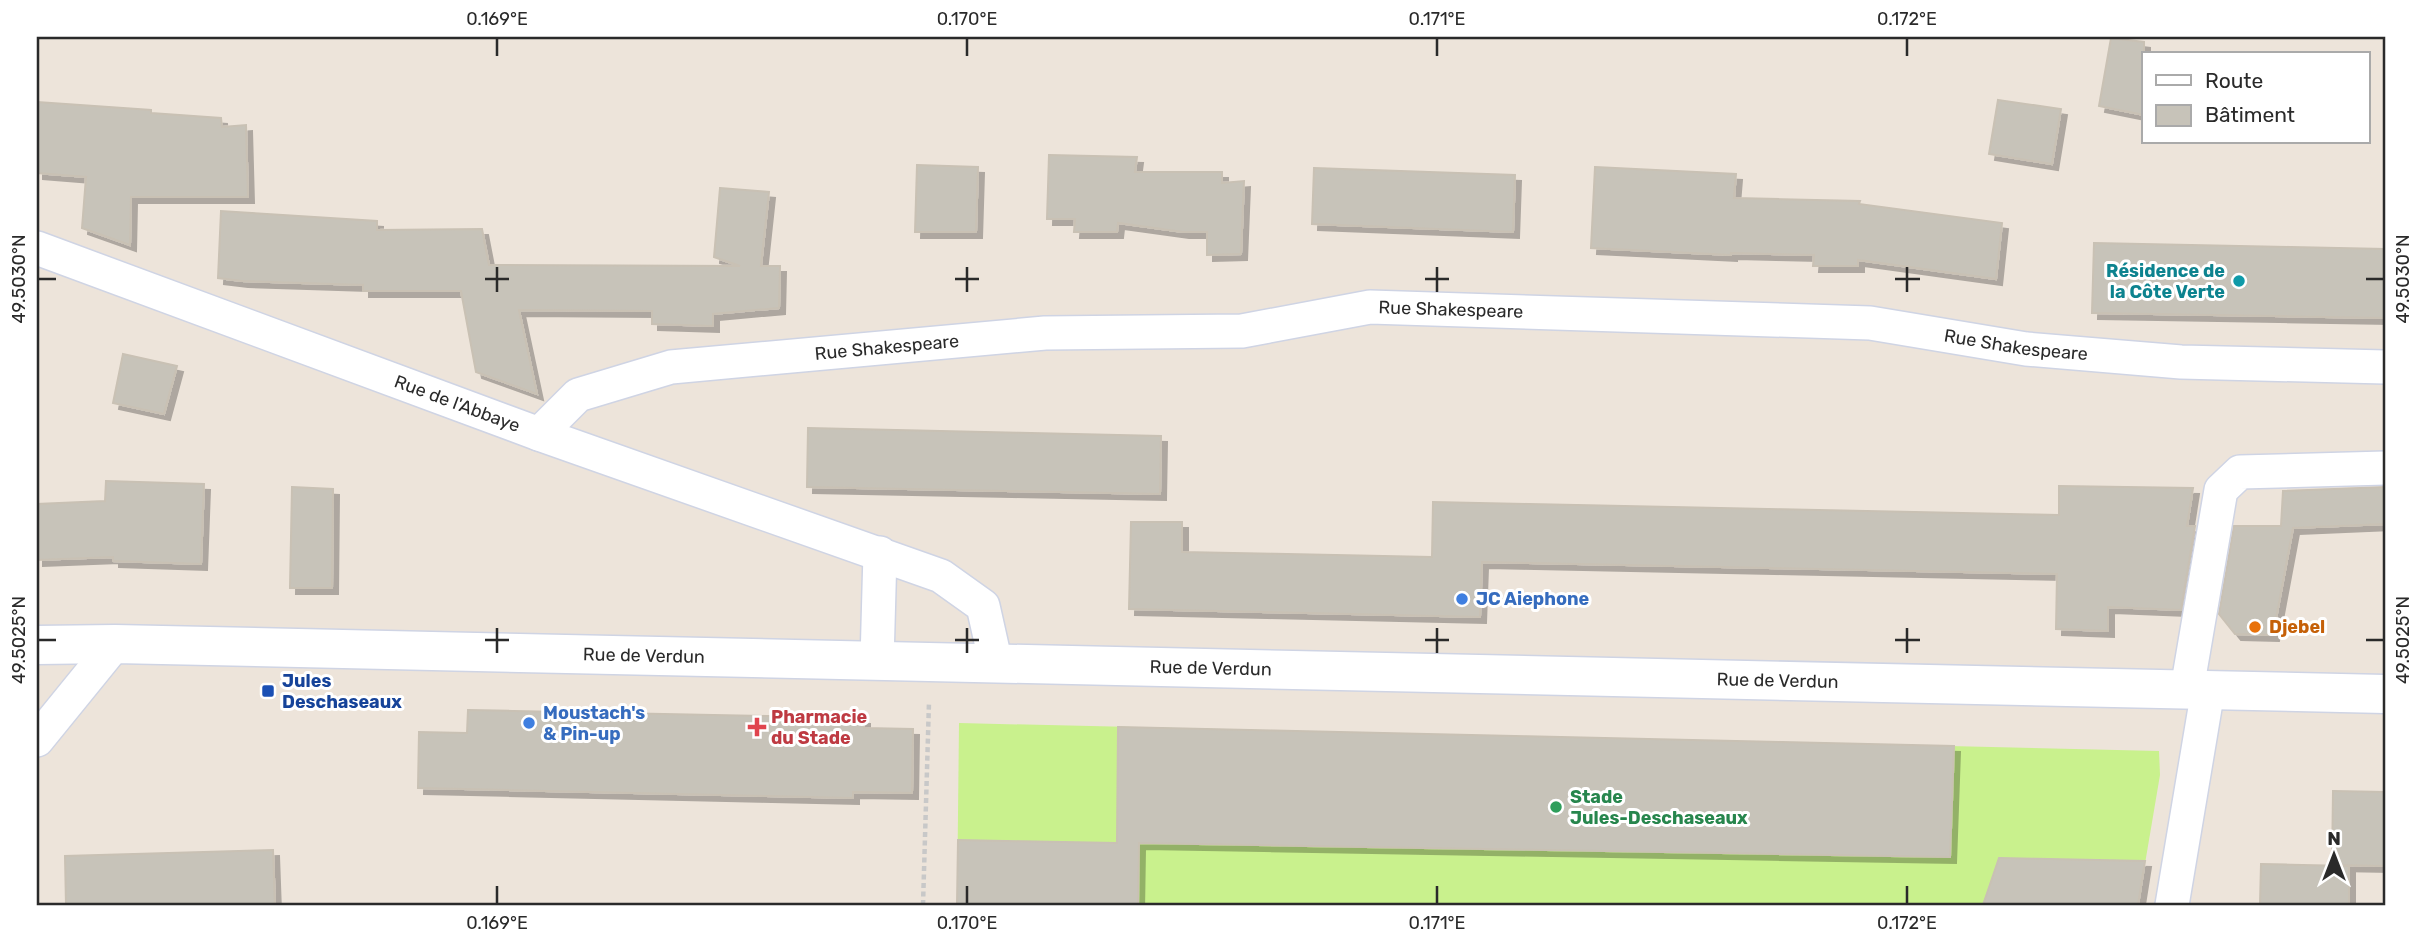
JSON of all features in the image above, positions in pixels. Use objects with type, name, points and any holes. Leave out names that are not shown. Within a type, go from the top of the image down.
[{"type":"main road","name":"Rue de Verdun","points":[[37,645],[115,644],[2385,694]]},
{"type":"street","name":"Rue de l'Abbaye","points":[[37,248],[539,434],[941,576],[983,606],[996,664]]},
{"type":"street","name":"Rue Shakespeare","points":[[539,434],[578,395],[671,367],[1045,333],[1242,331],[1370,307],[1870,323],[2052,352],[2181,362],[2385,367]]},
{"type":"street","points":[[2172,905],[2221,490],[2240,472],[2385,468]]},
{"type":"street","points":[[877,661],[880,553]]},
{"type":"street","points":[[37,740],[115,644]]},
{"type":"path","points":[[923,905],[928,720]]},
{"type":"green space","name":"Stade Jules-Deschaseaux","points":[[959,723],[2159,751],[2160,775],[2138,905],[957,905]]},
{"type":"building","points":[[2111,38],[2144,42],[2142,115],[2099,106]]},
{"type":"building","points":[[1998,100],[2061,109],[2052,164],[1989,154]]},
{"type":"building","points":[[37,102],[221,118],[222,127],[246,125],[248,197],[131,197],[130,245],[82,228],[86,177],[37,173]]},
{"type":"building","points":[[1049,155],[1137,157],[1135,172],[1222,172],[1222,183],[1244,181],[1241,254],[1207,255],[1207,232],[1183,232],[1118,223],[1117,232],[1074,232],[1075,219],[1047,219]]},
{"type":"building","points":[[917,165],[978,167],[976,232],[915,232]]},
{"type":"building","points":[[1595,167],[1736,174],[1734,198],[1860,201],[1859,204],[2002,223],[1996,279],[1858,260],[1858,266],[1813,266],[1814,255],[1731,255],[1591,248]]},
{"type":"building","points":[[1314,168],[1515,175],[1513,232],[1312,224]]},
{"type":"building","points":[[720,188],[769,192],[761,266],[780,266],[779,308],[713,314],[713,326],[652,324],[652,311],[519,310],[537,394],[476,372],[461,291],[363,291],[363,285],[218,278],[221,211],[377,221],[377,230],[482,229],[489,265],[740,266],[714,257]]},
{"type":"building","name":"Résidence de la Côte Verte","points":[[2094,243],[2385,249],[2385,318],[2092,313]]},
{"type":"building","points":[[123,354],[177,366],[164,414],[113,403]]},
{"type":"building","points":[[808,428],[1161,436],[1160,494],[807,487]]},
{"type":"building","points":[[106,481],[204,484],[201,564],[113,561],[113,557],[37,560],[37,504],[105,501]]},
{"type":"building","points":[[2059,486],[2193,488],[2187,526],[2195,526],[2181,610],[2108,607],[2108,631],[2056,629],[2057,574],[1482,562],[1480,617],[1129,609],[1131,522],[1182,522],[1182,552],[1432,557],[1433,502],[2059,515]]},
{"type":"building","points":[[292,487],[333,489],[332,588],[290,588]]},
{"type":"building","points":[[2385,487],[2385,524],[2293,528],[2273,635],[2235,634],[2219,614],[2234,526],[2281,526],[2283,491]]},
{"type":"building","points":[[468,710],[864,718],[864,728],[913,729],[912,793],[853,792],[853,798],[418,788],[419,732],[467,733]]},
{"type":"building","points":[[1118,727],[1954,746],[1950,857],[1139,843],[1138,905],[957,905],[958,840],[1117,843]]},
{"type":"building","points":[[2333,791],[2385,792],[2385,866],[2332,865]]},
{"type":"building","points":[[273,850],[275,905],[66,905],[65,856]]},
{"type":"building","points":[[1999,858],[2145,861],[2138,905],[1983,905]]},
{"type":"building","points":[[2261,864],[2349,866],[2349,905],[2260,905]]},
{"type":"place","name":"Résidence de la Côte Verte","points":[[2239,281]]},
{"type":"place","name":"JC Aiephone","points":[[1462,599]]},
{"type":"place","name":"Djebel","points":[[2255,627]]},
{"type":"place","name":"Jules Deschaseaux","points":[[268,691]]},
{"type":"place","name":"Moustach's & Pin-up","points":[[529,723]]},
{"type":"place","name":"Pharmacie du Stade","points":[[757,727]]},
{"type":"place","name":"Stade Jules-Deschaseaux","points":[[1556,807]]}]
